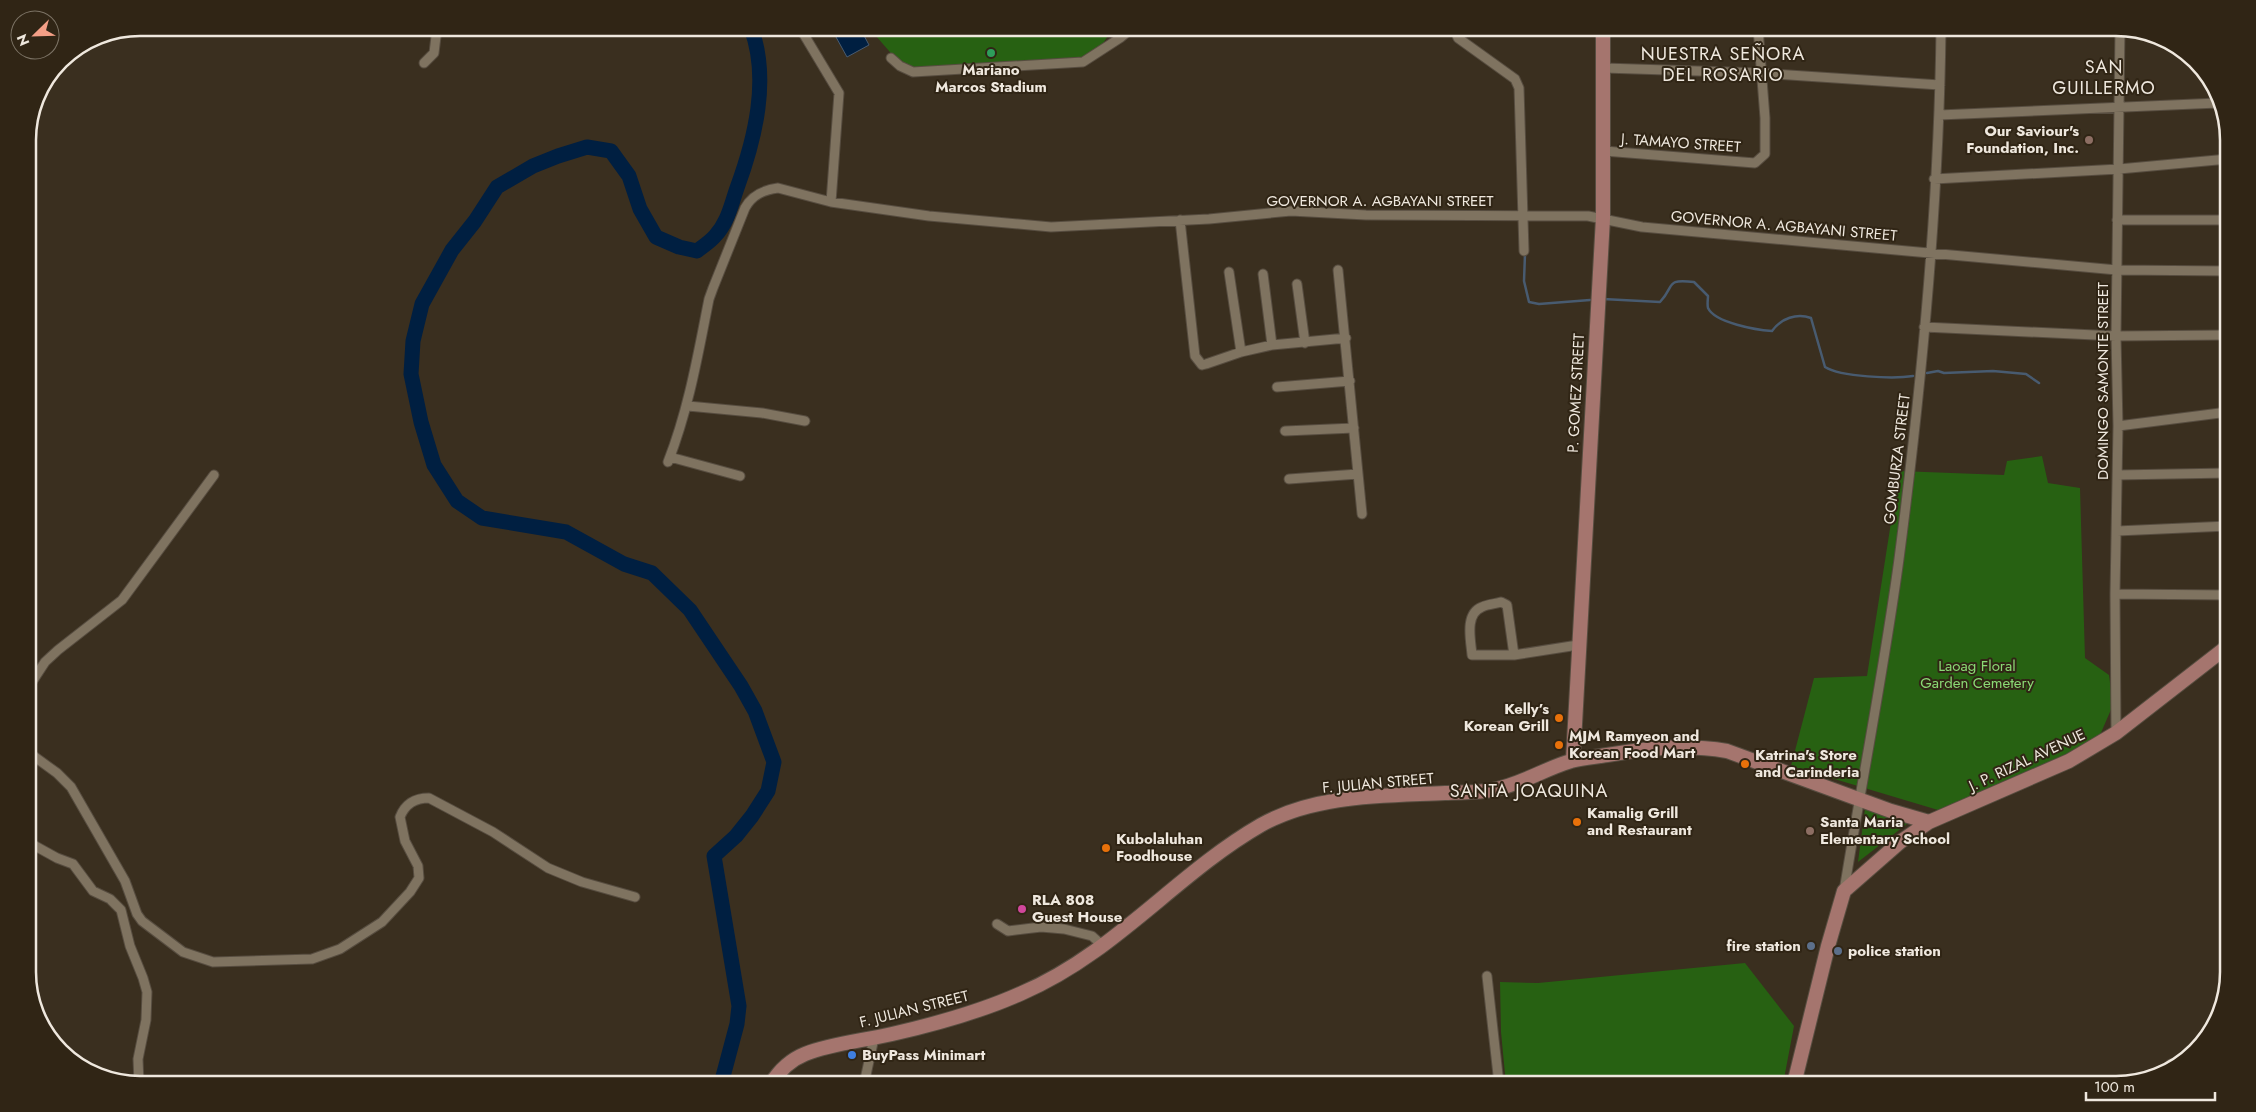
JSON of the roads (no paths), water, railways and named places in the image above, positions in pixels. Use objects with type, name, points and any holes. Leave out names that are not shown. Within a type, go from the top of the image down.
[{"type":"main road","name":"P. GOMEZ STREET","points":[[1573,760],[1602,218],[1604,151],[1603,36]]},
{"type":"main road","name":"J. P. RIZAL AVENUE","points":[[1844,891],[1900,842],[1929,822],[2069,761],[2116,733],[2220,652]]},
{"type":"main road","name":"F. JULIAN STREET","points":[[778,1076],[787,1065],[804,1055],[836,1045],[952,1019],[1024,993],[1072,967],[1103,946],[1206,864],[1259,826],[1287,812],[1320,804],[1358,798],[1491,790],[1525,780],[1544,770],[1573,760],[1655,747],[1708,748],[1742,756],[1929,822]]},
{"type":"main road","points":[[1796,1076],[1828,946],[1844,891]]},
{"type":"street","points":[[424,63],[434,53],[436,36]]},
{"type":"street","points":[[805,36],[839,93],[831,202]]},
{"type":"street","points":[[891,58],[900,66],[913,72],[1083,62],[1122,36]]},
{"type":"street","points":[[1457,36],[1515,79],[1519,88],[1524,251]]},
{"type":"street","points":[[1758,36],[1760,73]]},
{"type":"street","name":"GOMBURZA STREET","points":[[1844,891],[1899,560],[1930,253],[1939,114],[1941,36]]},
{"type":"street","name":"DOMINGO SAMONTE STREET","points":[[2116,733],[2115,594],[2118,426],[2116,336],[2120,36]]},
{"type":"street","points":[[1604,68],[1760,73],[1940,85]]},
{"type":"street","name":"J. TAMAYO STREET","points":[[1604,151],[1755,163],[1765,154],[1765,118],[1760,73]]},
{"type":"street","points":[[1939,114],[2213,104]]},
{"type":"street","points":[[1934,179],[2119,168],[2220,160]]},
{"type":"street","name":"GOVERNOR A. AGBAYANI STREET","points":[[740,476],[669,459],[688,406],[708,299],[750,200],[764,191],[778,188],[831,202],[929,216],[1051,227],[1180,220],[1290,211],[1366,215],[1602,218],[1612,222],[1642,227],[2117,270],[2220,271]]},
{"type":"street","points":[[1180,220],[1195,356],[1202,365],[1240,352],[1272,346],[1346,338]]},
{"type":"street","points":[[2118,220],[2220,220]]},
{"type":"street","points":[[1338,270],[1362,514]]},
{"type":"street","points":[[1229,272],[1240,352]]},
{"type":"street","points":[[1262,274],[1272,346]]},
{"type":"street","points":[[1298,284],[1304,342]]},
{"type":"street","points":[[1924,327],[2116,336],[2220,335]]},
{"type":"street","points":[[1277,387],[1350,381]]},
{"type":"street","points":[[688,406],[754,412],[805,421]]},
{"type":"street","points":[[2118,426],[2220,413]]},
{"type":"street","points":[[1285,431],[1354,428]]},
{"type":"street","points":[[2117,475],[2220,473]]},
{"type":"street","points":[[1289,479],[1358,474]]},
{"type":"street","points":[[36,676],[45,662],[58,650],[122,600],[214,475]]},
{"type":"street","points":[[2117,531],[2220,526]]},
{"type":"street","points":[[2115,594],[2220,595]]},
{"type":"street","points":[[1514,655],[1507,606],[1501,602],[1480,607],[1472,618],[1470,627],[1472,655],[1514,655],[1578,645]]},
{"type":"street","points":[[36,758],[57,773],[71,787],[125,881],[142,922],[184,952],[213,962],[312,959],[333,952],[382,922],[410,892],[419,878],[418,866],[406,841],[400,817],[410,802],[420,798],[429,798],[493,832],[548,868],[565,876],[635,897]]},
{"type":"street","points":[[36,846],[73,864],[90,888],[110,900],[121,910],[124,928],[147,992],[146,1020],[138,1059],[139,1076]]},
{"type":"street","points":[[121,910],[132,901]]},
{"type":"street","points":[[124,928],[142,922]]},
{"type":"street","points":[[997,924],[1008,931],[1041,927],[1064,929],[1092,936],[1103,946]]},
{"type":"street","points":[[1487,976],[1497,1076]]},
{"type":"street","points":[[866,1076],[874,1038]]},
{"type":"water","points":[[835,36],[864,36],[869,45],[847,57]]},
{"type":"waterway","points":[[723,1076],[737,1024],[739,1006],[714,856],[736,836],[768,791],[774,762],[755,711],[741,686],[690,610],[652,573],[624,564],[566,532],[482,518],[457,501],[434,465],[421,422],[411,374],[413,341],[422,304],[452,250],[475,221],[497,187],[533,166],[587,147],[611,151],[629,176],[640,209],[656,237],[679,247],[697,251],[713,238],[729,213],[744,169],[758,109],[759,68],[753,36]]},
{"type":"waterway","points":[[1525,254],[1524,281],[1529,302],[1539,304],[1590,300]]},
{"type":"waterway","points":[[1603,299],[1660,302],[1672,284],[1678,281],[1694,282],[1708,296],[1708,308],[1712,313],[1727,322],[1772,331],[1780,323],[1795,316],[1811,318],[1825,367],[1855,375],[1913,376]]},
{"type":"waterway","points":[[1927,373],[1938,371],[1944,373],[1993,371],[2026,374],[2039,383]]},
{"type":"place","name":"Mariano Marcos Stadium","points":[[991,53]]},
{"type":"place","name":"Our Saviour's Foundation, Inc.","points":[[2089,140]]},
{"type":"place","name":"Kelly’s Korean Grill","points":[[1559,718]]},
{"type":"place","name":"MJM Ramyeon and Korean Food Mart","points":[[1559,745]]},
{"type":"place","name":"Katrina's Store and Carinderia","points":[[1745,764]]},
{"type":"place","name":"Kamalig Grill and Restaurant","points":[[1577,822]]},
{"type":"place","name":"Santa Maria Elementary School","points":[[1810,831]]},
{"type":"place","name":"Kubolaluhan Foodhouse","points":[[1106,848]]},
{"type":"place","name":"RLA 808 Guest House","points":[[1022,909]]},
{"type":"place","name":"fire station","points":[[1811,946]]},
{"type":"place","name":"police station","points":[[1838,951]]},
{"type":"place","name":"BuyPass Minimart","points":[[852,1055]]},
{"type":"district","name":"NUESTRA SEÑORA DEL ROSARIO","points":[[1723,64]]},
{"type":"district","name":"SAN GUILLERMO","points":[[2104,77]]},
{"type":"district","name":"SANTA JOAQUINA","points":[[1529,791]]},
{"type":"park label","name":"Laoag Floral Garden Cemetery","points":[[1977,674]]}]
